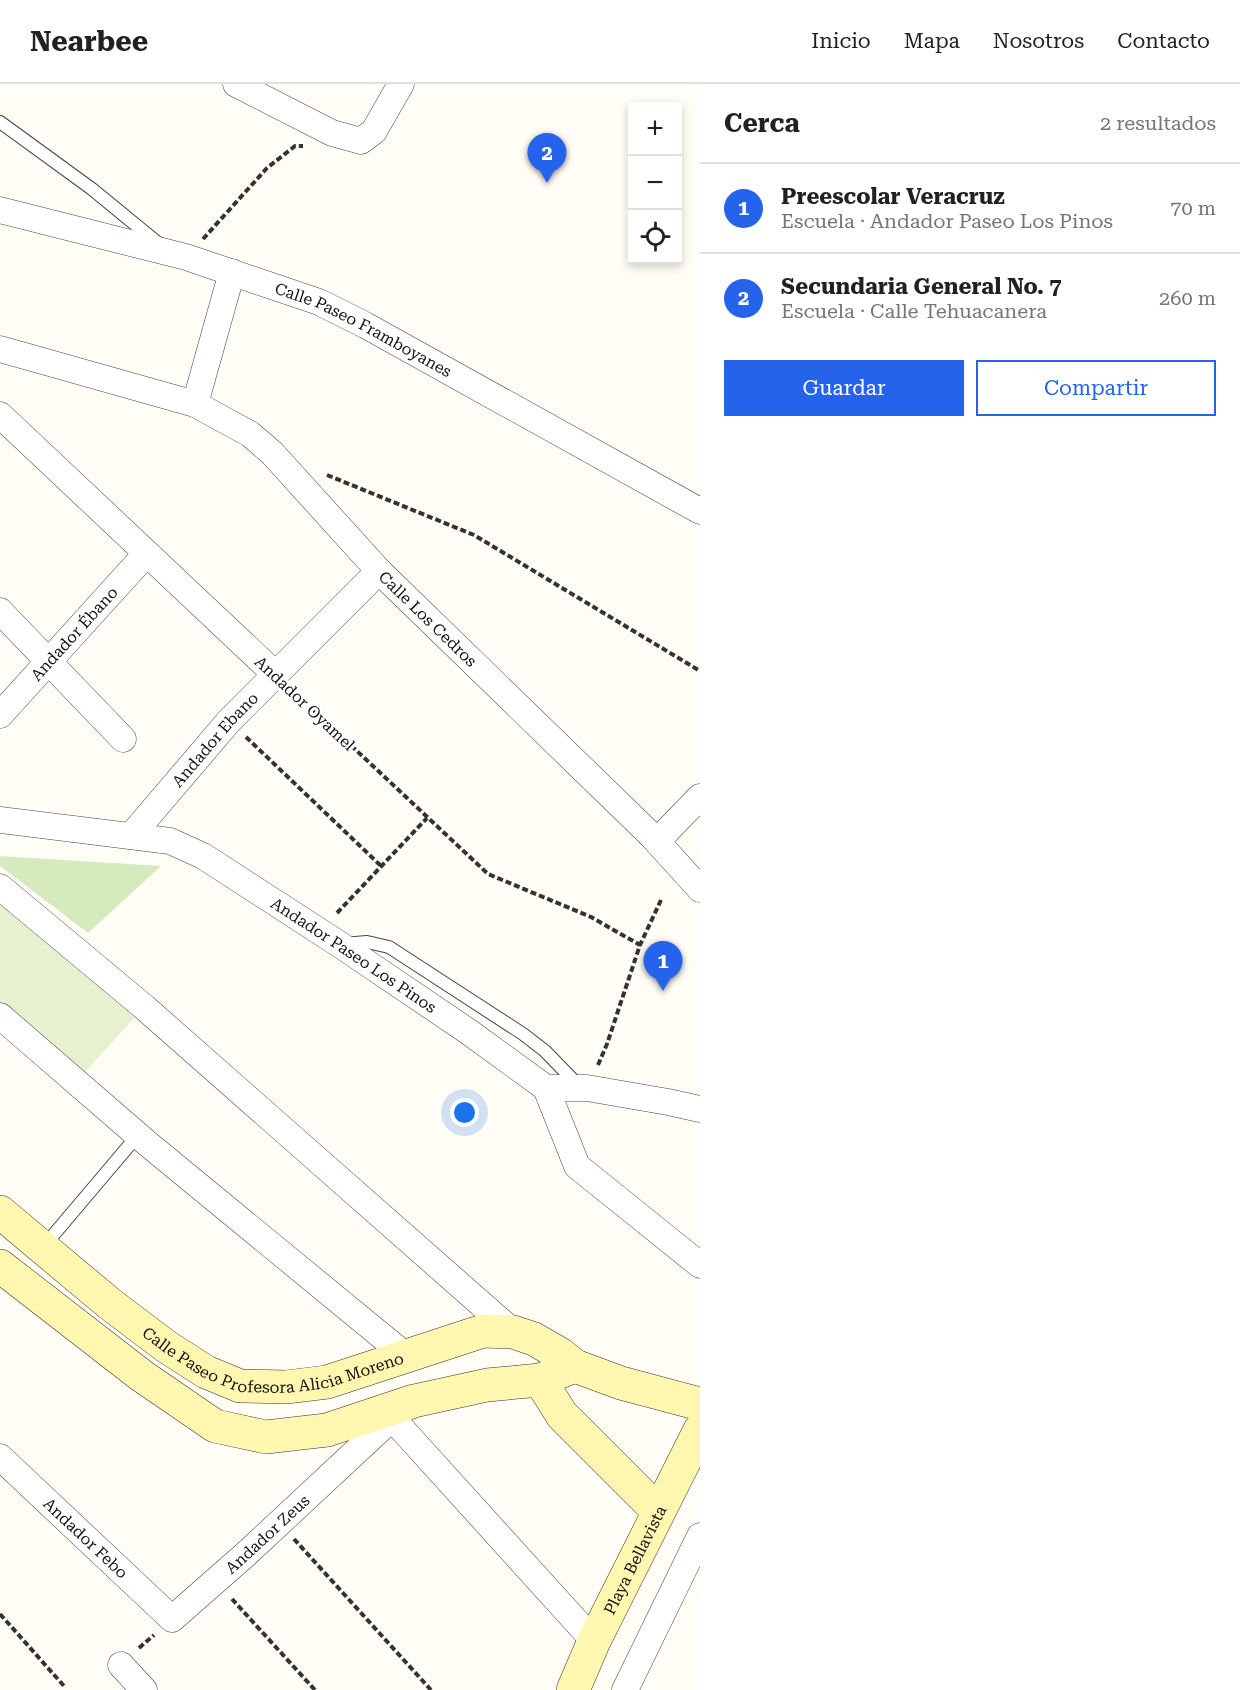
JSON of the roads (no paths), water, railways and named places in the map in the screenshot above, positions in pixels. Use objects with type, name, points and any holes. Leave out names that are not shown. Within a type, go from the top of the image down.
[{"type":"street","points":[[236,84],[332,133],[361,141],[374,131],[401,84]]},
{"type":"street","name":"Calle Paseo Framboyanes","points":[[0,210],[178,255],[319,302],[365,325],[700,511]]},
{"type":"street","points":[[195,404],[232,272]]},
{"type":"street","name":"Calle Los Cedros","points":[[2,355],[195,404],[250,434],[272,453],[380,571],[654,838],[700,890]]},
{"type":"street","name":"Andador Oyamel","points":[[0,415],[275,674]]},
{"type":"street","name":"Andador Ébano","points":[[0,715],[146,554]]},
{"type":"street","name":"Andador Ebano","points":[[131,836],[229,721],[380,571]]},
{"type":"street","points":[[0,611],[123,739]]},
{"type":"street","points":[[654,838],[700,797]]},
{"type":"street","name":"Andador Paseo Los Pinos","points":[[0,820],[170,841],[204,856],[469,1032],[546,1088]]},
{"type":"street","points":[[2,882],[513,1332]]},
{"type":"street","points":[[0,1016],[138,1135],[406,1356]]},
{"type":"street","points":[[700,1109],[584,1088],[546,1088],[577,1166],[700,1265]]},
{"type":"street","name":"Calle Paseo Profesora Alicia Moreno","points":[[0,1212],[110,1304],[167,1347],[206,1372],[240,1386],[286,1388],[327,1382],[483,1331],[513,1332],[543,1344],[575,1366],[621,1383],[700,1404]]},
{"type":"street","points":[[0,1266],[134,1369],[215,1426],[266,1437],[327,1430],[488,1385],[540,1380],[575,1366]]},
{"type":"street","points":[[540,1380],[562,1415],[658,1511]]},
{"type":"street","points":[[403,1410],[594,1641]]},
{"type":"street","name":"Andador Zeus","points":[[172,1619],[403,1410]]},
{"type":"street","name":"Playa Bellavista","points":[[573,1690],[594,1641],[700,1430]]},
{"type":"street","name":"Andador Febo","points":[[0,1457],[172,1619]]},
{"type":"street","points":[[625,1690],[698,1543]]},
{"type":"street","points":[[121,1665],[144,1690]]},
{"type":"lane","points":[[0,122],[178,255]]},
{"type":"lane","points":[[329,938],[389,947],[523,1034],[545,1051],[584,1088]]},
{"type":"lane","points":[[44,1247],[138,1135]]},
{"type":"place","name":"Secundaria General No. 7","points":[[547,183]]},
{"type":"place","name":"Preescolar Veracruz","points":[[663,991]]}]
